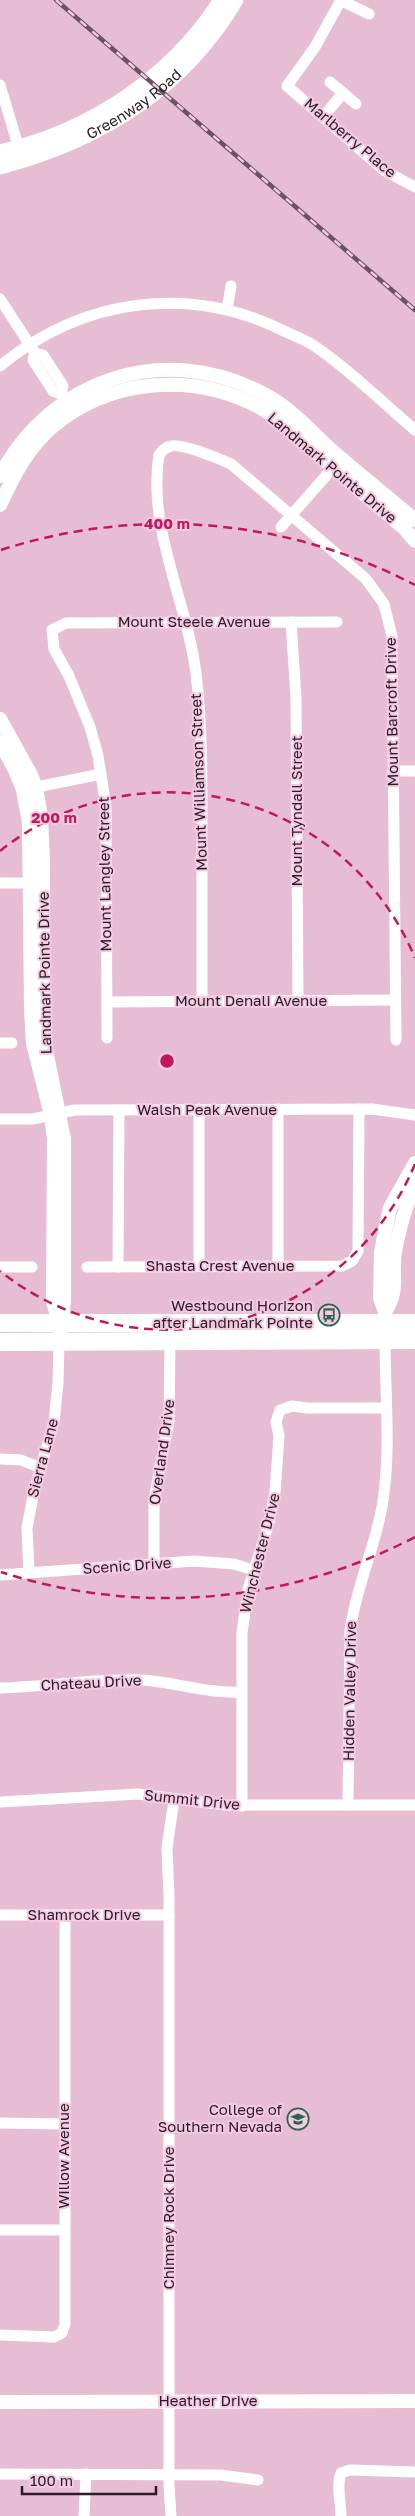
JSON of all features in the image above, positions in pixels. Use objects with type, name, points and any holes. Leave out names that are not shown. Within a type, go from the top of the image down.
[{"type":"main road","name":"Greenway Road","points":[[0,167],[21,154],[107,110],[128,96],[160,71],[182,49],[221,0]]},
{"type":"main road","name":"Greenway Road","points":[[0,152],[21,154],[85,138],[148,99],[203,47],[236,0]]},
{"type":"main road","points":[[0,1323],[385,1317],[415,1322]]},
{"type":"main road","points":[[0,1342],[415,1340]]},
{"type":"street","points":[[340,0],[369,14]]},
{"type":"street","name":"Marlberry Place","points":[[340,0],[315,47],[287,86],[385,170],[412,186]]},
{"type":"street","points":[[330,82],[356,104]]},
{"type":"street","points":[[0,85],[21,154]]},
{"type":"street","points":[[324,117],[343,93]]},
{"type":"street","points":[[412,186],[415,174]]},
{"type":"street","points":[[227,309],[231,286]]},
{"type":"street","points":[[0,299],[32,349],[43,355],[63,386],[66,403]]},
{"type":"street","points":[[0,366],[32,349],[73,321],[108,309],[165,303],[227,309],[259,318],[313,345],[415,430]]},
{"type":"street","name":"Landmark Pointe Drive","points":[[0,476],[16,449],[30,431],[66,403],[143,386],[172,384],[216,390],[260,408],[415,520]]},
{"type":"street","name":"Landmark Pointe Drive","points":[[0,504],[24,458],[52,427],[66,403]]},
{"type":"street","name":"Mount Barcroft Drive","points":[[164,449],[171,446],[180,446],[231,464],[366,579],[384,604],[392,636],[396,1040]]},
{"type":"street","name":"Mount Williamson Street","points":[[164,449],[158,464],[160,531],[187,622],[196,673],[202,754],[202,1001]]},
{"type":"street","points":[[281,527],[337,463]]},
{"type":"street","name":"Landmark Pointe Drive","points":[[337,463],[415,541]]},
{"type":"street","name":"Mount Tyndall Street","points":[[291,622],[296,697],[298,1000]]},
{"type":"street","name":"Mount Steele Avenue","points":[[52,630],[66,623],[338,622]]},
{"type":"street","name":"Mount Langley Street","points":[[52,630],[54,650],[69,676],[90,726],[102,774],[106,806],[107,1038]]},
{"type":"street","name":"Landmark Pointe Drive","points":[[0,719],[24,759],[29,788],[41,824],[36,883],[43,1042],[55,1114],[64,1139],[64,1302],[59,1342]]},
{"type":"street","name":"Landmark Pointe Drive","points":[[0,742],[16,772],[29,788]]},
{"type":"street","points":[[393,771],[415,771]]},
{"type":"street","points":[[29,788],[102,774]]},
{"type":"street","points":[[0,883],[36,883]]},
{"type":"street","name":"Mount Denali Avenue","points":[[107,1002],[395,1000]]},
{"type":"street","points":[[0,1043],[12,1043]]},
{"type":"street","points":[[278,1109],[278,1266]]},
{"type":"street","name":"Walsh Peak Avenue","points":[[0,1119],[33,1119],[55,1114],[119,1110],[358,1109],[415,1115]]},
{"type":"street","name":"Shasta Crest Avenue","points":[[87,1267],[342,1266],[352,1261],[358,1251],[358,1109]]},
{"type":"street","points":[[118,1266],[119,1110]]},
{"type":"street","points":[[198,1110],[199,1266]]},
{"type":"street","points":[[385,1340],[385,1317],[380,1298],[381,1253],[390,1208],[415,1163]]},
{"type":"street","points":[[385,1317],[394,1298],[395,1254],[402,1219],[415,1184]]},
{"type":"street","points":[[0,1267],[32,1266]]},
{"type":"street","name":"Hidden Valley Drive","points":[[348,1805],[350,1631],[352,1612],[376,1540],[383,1501],[386,1467],[385,1340]]},
{"type":"street","name":"Overland Drive","points":[[154,1564],[154,1499],[170,1414],[170,1341]]},
{"type":"street","name":"Sierra Lane","points":[[29,1573],[27,1528],[34,1491],[54,1422],[58,1383],[59,1342]]},
{"type":"street","name":"Winchester Drive","points":[[242,1806],[242,1633],[254,1570],[269,1523],[276,1492],[280,1436],[276,1422],[280,1410],[292,1406],[307,1408],[386,1408]]},
{"type":"street","points":[[0,1459],[21,1460],[41,1468]]},
{"type":"street","name":"Scenic Drive","points":[[0,1575],[211,1561],[254,1570]]},
{"type":"street","name":"Chateau Drive","points":[[0,1688],[134,1680],[164,1682],[217,1692],[242,1692]]},
{"type":"street","name":"Summit Drive","points":[[0,1802],[138,1794],[174,1800],[242,1806],[415,1805]]},
{"type":"street","name":"Chimney Rock Drive","points":[[171,2516],[169,2475],[169,1915],[167,1860],[174,1800]]},
{"type":"street","name":"Willow Avenue","points":[[0,2336],[54,2337],[62,2333],[65,2324],[65,1914]]},
{"type":"street","name":"Shamrock Drive","points":[[0,1915],[169,1915]]},
{"type":"street","points":[[0,2124],[64,2124]]},
{"type":"street","points":[[0,2230],[64,2230]]},
{"type":"street","name":"Heather Drive","points":[[0,2402],[415,2400]]},
{"type":"street","points":[[341,2516],[341,2493],[338,2482],[341,2473],[350,2470],[415,2472]]},
{"type":"street","points":[[0,2474],[221,2475],[258,2480]]},
{"type":"street","points":[[84,2516],[86,2474]]},
{"type":"railway","points":[[56,0],[415,310]]},
{"type":"place","name":"Westbound Horizon after Landmark Pointe","points":[[329,1315]]},
{"type":"place","name":"College of Southern Nevada","points":[[298,2119]]}]
